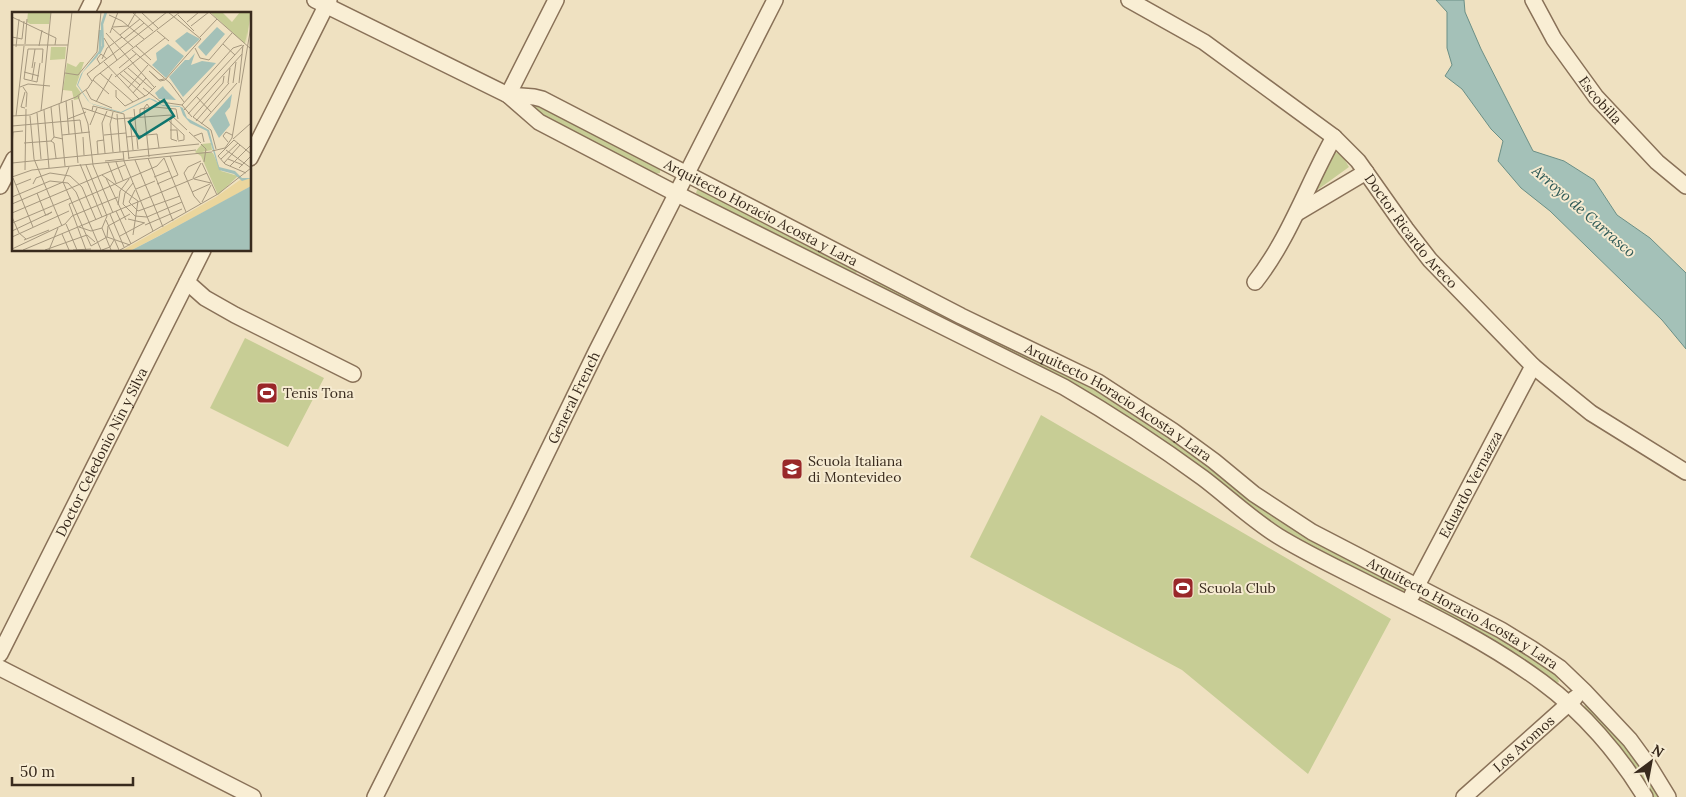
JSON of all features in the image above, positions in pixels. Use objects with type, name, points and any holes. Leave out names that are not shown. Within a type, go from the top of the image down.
[{"type":"street","points":[[87,12],[93,0]]},
{"type":"street","points":[[508,95],[556,0]]},
{"type":"street","name":"General French","points":[[375,797],[675,193],[774,0]]},
{"type":"street","name":"Doctor Ricardo Areco","points":[[1129,0],[1204,42],[1334,137],[1350,152],[1366,172],[1430,260],[1533,366],[1591,412],[1686,472]]},
{"type":"street","name":"Escobilla","points":[[1534,0],[1554,39],[1596,97],[1657,162],[1686,186]]},
{"type":"street","points":[[251,156],[323,2]]},
{"type":"street","name":"Arquitecto Horacio Acosta y Lara","points":[[323,2],[508,95],[540,122],[675,193],[1064,387],[1086,400],[1141,434],[1279,536],[1454,628],[1513,662],[1543,683],[1568,704],[1616,754],[1645,797]]},
{"type":"street","name":"Arquitecto Horacio Acosta y Lara","points":[[508,95],[542,99],[961,316],[1098,382],[1173,431],[1254,494],[1295,522],[1501,630],[1560,668],[1630,740],[1668,797]]},
{"type":"street","points":[[1255,282],[1265,270],[1297,213],[1334,137]]},
{"type":"street","points":[[0,186],[12,163]]},
{"type":"street","points":[[1297,213],[1366,172]]},
{"type":"street","name":"Doctor Celedonio Nin y Silva","points":[[0,654],[203,251]]},
{"type":"street","points":[[863,286],[872,269]]},
{"type":"street","points":[[187,282],[214,304],[354,374]]},
{"type":"street","name":"Eduardo Vernazza","points":[[1408,604],[1533,366]]},
{"type":"street","points":[[0,668],[253,797]]},
{"type":"street","name":"Los Aromos","points":[[1464,797],[1584,691]]},
{"type":"green space","points":[[532,101],[660,167],[660,173],[655,174],[535,112],[529,104]]},
{"type":"green space","points":[[1334,151],[1343,157],[1349,167],[1313,193]]},
{"type":"green space","points":[[700,189],[858,271],[852,273],[701,198],[696,193]]},
{"type":"green space","points":[[872,278],[1096,389],[1407,588],[1404,594],[1318,550],[1268,520],[1153,433],[1095,396],[873,283]]},
{"type":"green space","name":"Tenis Tona","points":[[245,338],[324,378],[288,447],[210,408]]},
{"type":"green space","name":"Scuola Club","points":[[1041,415],[1391,619],[1308,774],[1182,670],[970,557]]},
{"type":"green space","points":[[1427,598],[1478,624],[1541,662],[1554,673],[1559,682],[1554,682],[1539,670],[1492,640],[1425,604],[1425,599]]},
{"type":"green space","points":[[1585,704],[1622,742],[1641,766],[1660,797],[1652,797],[1584,709]]},
{"type":"water","name":"Arroyo de Carrasco","points":[[1436,0],[1464,0],[1465,12],[1481,49],[1533,151],[1564,161],[1594,180],[1617,215],[1650,238],[1686,273],[1686,349],[1662,320],[1550,211],[1521,188],[1498,161],[1503,141],[1491,129],[1462,89],[1445,76],[1452,65],[1447,48],[1447,12]]},
{"type":"place","name":"Tenis Tona","points":[[267,393]]},
{"type":"place","name":"Scuola Italiana di Montevideo","points":[[792,469]]},
{"type":"place","name":"Scuola Club","points":[[1183,588]]}]
